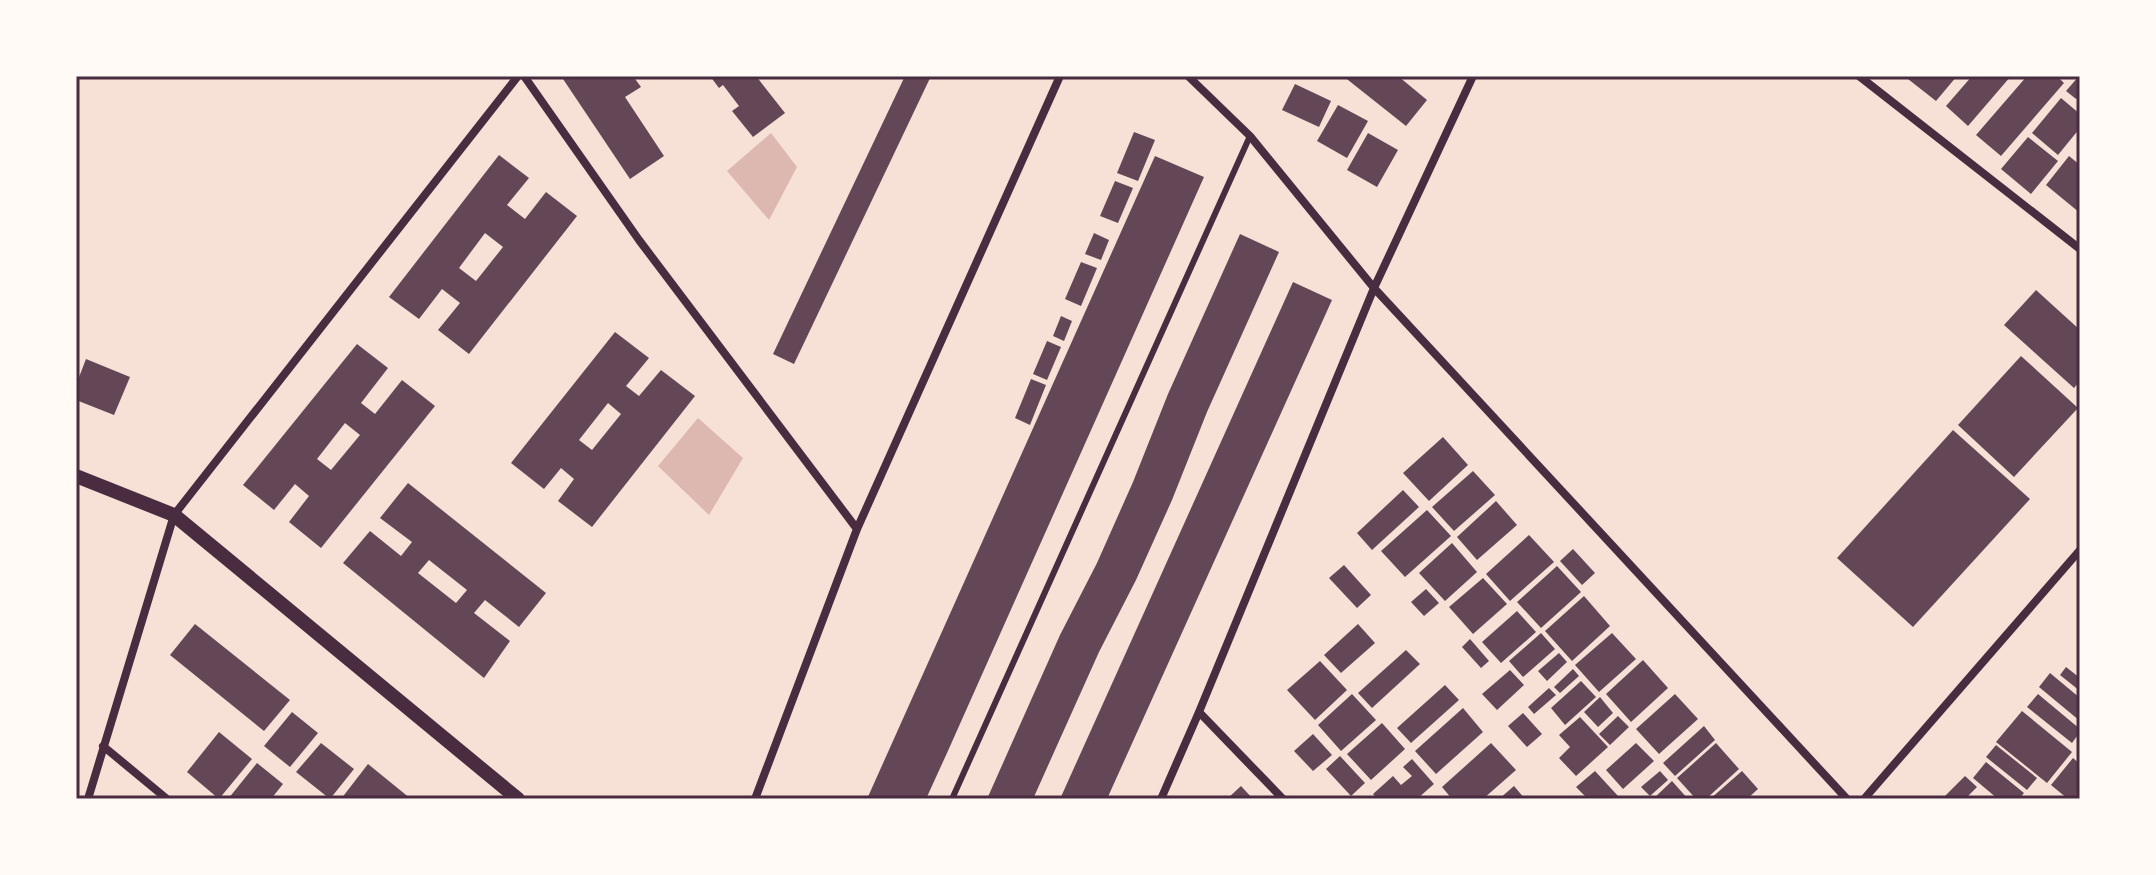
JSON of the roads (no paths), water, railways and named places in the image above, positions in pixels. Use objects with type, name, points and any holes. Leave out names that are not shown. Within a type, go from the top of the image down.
[{"type":"street","points":[[88,799],[174,515],[521,76],[639,240],[857,529]]},
{"type":"street","points":[[755,799],[857,529],[1060,76]]},
{"type":"street","points":[[1188,76],[1250,136],[1374,288],[1847,799]]},
{"type":"street","points":[[1161,799],[1374,288],[1473,76]]},
{"type":"street","points":[[1859,76],[2080,249]]},
{"type":"street","points":[[76,476],[174,515],[518,799]]},
{"type":"street","points":[[1864,799],[2080,550]]},
{"type":"street","points":[[1199,712],[1283,799]]},
{"type":"street","points":[[103,746],[167,799]]},
{"type":"lane","points":[[952,799],[1250,136]]}]
